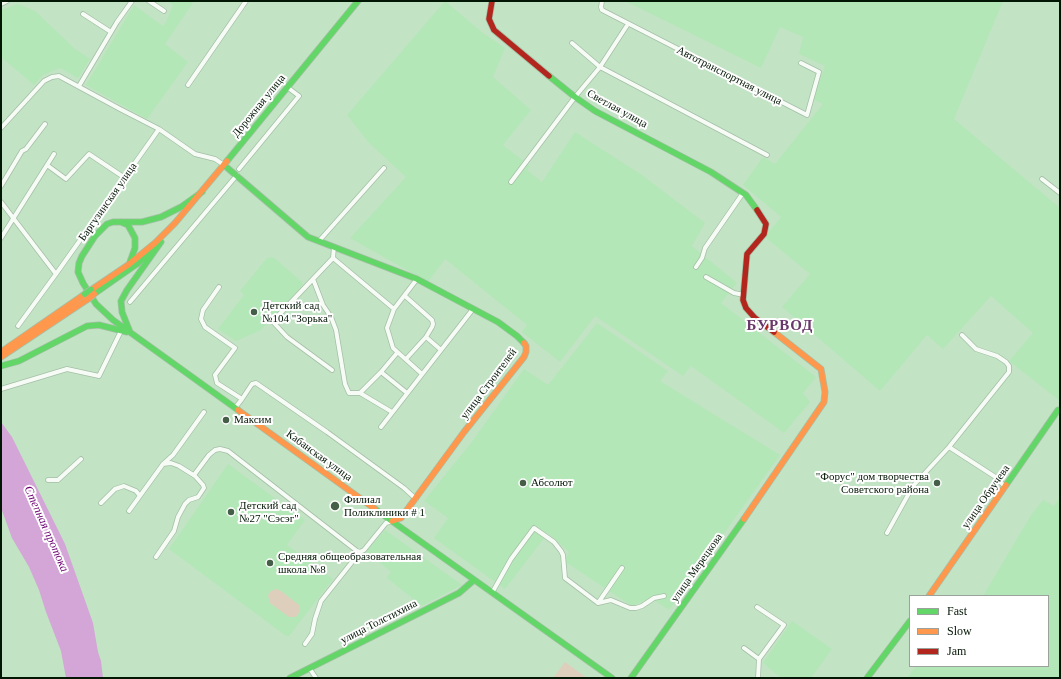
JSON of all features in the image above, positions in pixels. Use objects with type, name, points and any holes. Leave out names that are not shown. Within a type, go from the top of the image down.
[{"type":"street","points":[[1,4],[7,1]]},
{"type":"street","points":[[79,86],[111,32],[132,1]]},
{"type":"street","points":[[149,1],[164,11]]},
{"type":"street","points":[[188,84],[246,1]]},
{"type":"street","name":"Дорожная улица","points":[[92,292],[155,243],[174,223],[202,192],[358,1]]},
{"type":"street","name":"Светлая улица","points":[[492,1],[489,19],[494,30],[575,97],[596,112],[711,172],[745,194]]},
{"type":"street","name":"Автотранспортная улица","points":[[602,1],[600,6],[602,10],[807,115],[819,72],[802,63]]},
{"type":"street","points":[[83,14],[111,32]]},
{"type":"street","points":[[511,182],[575,97],[600,67],[628,24]]},
{"type":"street","points":[[572,43],[600,67],[767,155]]},
{"type":"street","points":[[1,128],[44,81],[52,77],[59,76],[159,129],[195,154],[215,159],[224,165]]},
{"type":"street","points":[[130,302],[299,96],[287,87]]},
{"type":"street","points":[[1,186],[22,151],[26,149],[44,124]]},
{"type":"street","name":"Баргузинская улица","points":[[18,326],[159,129]]},
{"type":"street","points":[[1,238],[54,154]]},
{"type":"street","points":[[47,166],[66,179],[89,154],[125,178]]},
{"type":"street","name":"улица Строителей","points":[[224,165],[238,172],[308,238],[334,246],[417,279],[498,322],[517,336],[526,346],[524,357],[464,432],[401,518],[392,521]]},
{"type":"street","points":[[319,241],[384,168]]},
{"type":"street","points":[[1042,179],[1060,193]]},
{"type":"street","points":[[119,221],[142,222],[161,217],[181,207],[202,192]]},
{"type":"street","points":[[696,267],[702,258],[705,248],[745,194],[757,209],[766,224],[764,234],[748,254],[744,296],[734,294],[706,277]]},
{"type":"street","points":[[1,202],[56,274]]},
{"type":"street","points":[[119,221],[132,230],[135,238],[135,248],[128,265]]},
{"type":"street","name":"Кабанская улица","points":[[119,221],[107,224],[95,236],[82,256],[79,263],[78,272],[96,304],[113,320],[612,678]]},
{"type":"street","name":"Дорожная улица","points":[[92,292],[137,264],[161,242],[174,223]]},
{"type":"street","points":[[131,333],[122,312],[121,302],[127,290],[161,242]]},
{"type":"street","points":[[332,370],[287,337],[274,323],[274,320],[333,258],[334,246]]},
{"type":"street","points":[[333,258],[394,309]]},
{"type":"street","points":[[313,279],[323,305],[331,317],[336,330],[345,384],[349,393],[360,393],[392,412]]},
{"type":"street","points":[[417,279],[394,309],[387,328],[393,348],[422,374]]},
{"type":"street","points":[[219,287],[203,310],[201,319],[205,327],[235,348],[215,375],[217,383],[242,399]]},
{"type":"street","points":[[1,352],[92,292]]},
{"type":"street","points":[[1,357],[86,296]]},
{"type":"street","points":[[405,296],[432,320],[432,327],[426,337],[406,359]]},
{"type":"street","name":"улица Мерецкова","points":[[631,678],[778,470],[824,402],[825,392],[821,369],[755,318],[746,308],[743,300],[744,296]]},
{"type":"street","points":[[381,427],[473,309]]},
{"type":"street","name":"Кабанская улица","points":[[1,366],[19,361],[87,326],[99,325],[131,333]]},
{"type":"street","points":[[1,389],[67,369],[99,376],[121,330]]},
{"type":"street","points":[[887,533],[913,486],[949,447],[1009,372],[1010,369],[1006,362],[997,356],[976,349],[962,335]]},
{"type":"street","points":[[426,337],[441,350]]},
{"type":"street","points":[[360,393],[381,372],[397,352]]},
{"type":"street","points":[[381,372],[407,393]]},
{"type":"street","points":[[235,408],[252,384],[256,383],[327,432],[416,498]]},
{"type":"street","name":"улица Обручева","points":[[930,595],[1058,410],[1060,410]]},
{"type":"street","points":[[129,511],[163,464],[173,456],[204,412]]},
{"type":"street","points":[[949,447],[998,478],[1005,486]]},
{"type":"street","points":[[194,475],[212,452],[220,449],[228,451],[360,552]]},
{"type":"street","points":[[48,480],[58,480],[81,459]]},
{"type":"street","points":[[156,556],[174,531],[178,517],[185,504],[189,500],[198,497],[203,490],[203,485],[194,475],[171,463],[163,464]]},
{"type":"street","points":[[101,502],[115,489],[124,486],[136,492],[140,496]]},
{"type":"street","points":[[304,644],[312,634],[315,618],[321,601],[360,552],[364,550],[386,523],[392,521]]},
{"type":"street","points":[[492,593],[511,559],[534,528],[554,542],[561,551],[563,555],[565,578],[598,603]]},
{"type":"street","points":[[598,603],[622,568]]},
{"type":"street","name":"улица Толстихина","points":[[290,678],[458,593],[474,580]]},
{"type":"street","points":[[598,603],[611,600],[630,608],[636,608],[654,598],[664,596]]},
{"type":"street","points":[[757,606],[784,624],[759,659],[758,678]]},
{"type":"street","points":[[867,678],[909,622]]},
{"type":"street","points":[[744,648],[759,659]]},
{"type":"street","points":[[310,669],[316,678]]},
{"type":"shaded area","points":[[168,1],[194,1],[165,44],[188,62],[147,119],[86,85],[134,5],[163,26],[173,5]]},
{"type":"shaded area","points":[[445,1],[483,33],[505,48],[493,77],[531,110],[503,145],[530,166],[527,170],[542,182],[575,132],[642,175],[705,223],[692,246],[737,283],[721,303],[816,377],[803,393],[810,402],[784,433],[691,366],[683,376],[595,316],[560,362],[522,332],[527,325],[445,259],[428,282],[350,238],[406,177],[369,143],[347,115]]},
{"type":"shaded area","points":[[625,1],[1003,1],[954,119],[1060,208],[1060,401],[1009,361],[1033,333],[991,296],[943,349],[927,335],[880,391],[782,307],[810,274],[765,237],[781,217],[743,185],[763,157],[775,164],[823,104],[813,99],[825,66],[799,54],[803,37],[780,27],[761,68]]},
{"type":"shaded area","points":[[18,4],[35,11],[74,48],[90,59],[78,78],[60,68],[43,75],[34,85],[1,57],[1,10]]},
{"type":"shaded area","name":"Детский сад №104 \"Зорька\"","points":[[273,257],[302,282],[303,285],[261,330],[236,341],[218,329],[244,295],[240,291],[267,258]]},
{"type":"shaded area","points":[[597,323],[668,371],[660,381],[780,455],[669,610],[651,598],[632,606],[564,561],[569,552],[548,533],[505,589],[434,538],[448,518],[424,501],[471,443],[524,369],[548,385]]},
{"type":"shaded area","points":[[228,464],[305,520],[287,545],[333,579],[289,636],[286,636],[169,549]]},
{"type":"shaded area","points":[[1060,497],[1060,678],[907,678],[915,667],[1049,667],[1049,595],[984,595],[1031,515],[1043,500],[1054,506]]},
{"type":"shaded area","points":[[385,530],[462,585],[422,606],[387,578],[391,572],[366,551]]},
{"type":"shaded area","points":[[276,589],[281,591],[299,605],[300,611],[297,616],[289,617],[270,603],[268,595],[271,591]]},
{"type":"shaded area","points":[[792,621],[832,649],[811,678],[781,678],[763,663]]},
{"type":"shaded area","points":[[565,662],[587,678],[553,678]]},
{"type":"water","name":"Степная протока","points":[[1,422],[12,437],[65,544],[93,623],[103,678],[66,678],[61,651],[39,590],[29,567],[12,538],[1,508]]},
{"type":"traffic: fast","points":[[227,161],[358,1]]},
{"type":"traffic: fast","points":[[549,76],[595,111],[711,172],[746,195],[757,210]]},
{"type":"traffic: fast","points":[[224,165],[308,237],[417,279],[498,322],[524,343]]},
{"type":"traffic: fast","points":[[202,192],[181,207],[161,217],[142,222],[113,222],[107,224],[95,236],[82,256],[79,263],[78,272],[96,304],[113,320],[238,410]]},
{"type":"traffic: fast","points":[[121,222],[128,225],[135,238],[135,248],[130,262]]},
{"type":"traffic: fast","points":[[130,332],[122,312],[121,301],[127,290],[161,242]]},
{"type":"traffic: fast","points":[[94,294],[137,264],[153,249]]},
{"type":"traffic: fast","points":[[85,294],[91,290]]},
{"type":"traffic: fast","points":[[1,366],[19,361],[87,326],[99,325],[127,332]]},
{"type":"traffic: fast","points":[[1006,485],[1058,410],[1060,410]]},
{"type":"traffic: fast","points":[[375,509],[612,678]]},
{"type":"traffic: fast","points":[[631,678],[744,519]]},
{"type":"traffic: fast","points":[[290,678],[459,593],[474,580]]},
{"type":"traffic: fast","points":[[867,678],[909,622]]},
{"type":"traffic: slow","points":[[91,290],[128,265],[155,243],[175,223],[227,161]]},
{"type":"traffic: slow","points":[[1,352],[85,294]]},
{"type":"traffic: slow","points":[[88,299],[94,294]]},
{"type":"traffic: slow","points":[[1,357],[88,299]]},
{"type":"traffic: slow","points":[[744,519],[824,402],[825,392],[821,369],[774,332]]},
{"type":"traffic: slow","points":[[392,521],[401,518],[464,432],[524,357],[526,352],[526,346],[524,343]]},
{"type":"traffic: slow","points":[[238,410],[375,509]]},
{"type":"traffic: slow","points":[[930,595],[1006,485]]},
{"type":"traffic: jam","points":[[492,1],[489,19],[494,30],[549,76]]},
{"type":"traffic: jam","points":[[757,210],[766,224],[764,234],[747,254],[743,300],[746,308],[755,318],[774,332]]},
{"type":"place","name":"Детский сад №104 \"Зорька\"","points":[[254,312]]},
{"type":"place","name":"Максим","points":[[226,420]]},
{"type":"place","name":"Абсолют","points":[[523,483]]},
{"type":"place","name":"\"Форус\" дом творчества Советского района","points":[[937,483]]},
{"type":"place","name":"Филиал Поликлиники # 1","points":[[335,506]]},
{"type":"place","name":"Детский сад №27 \"Сэсэг\"","points":[[231,512]]},
{"type":"place","name":"Средняя общеобразовательная школа №8","points":[[270,563]]},
{"type":"district","name":"БУРВОД","points":[[780,326]]}]
